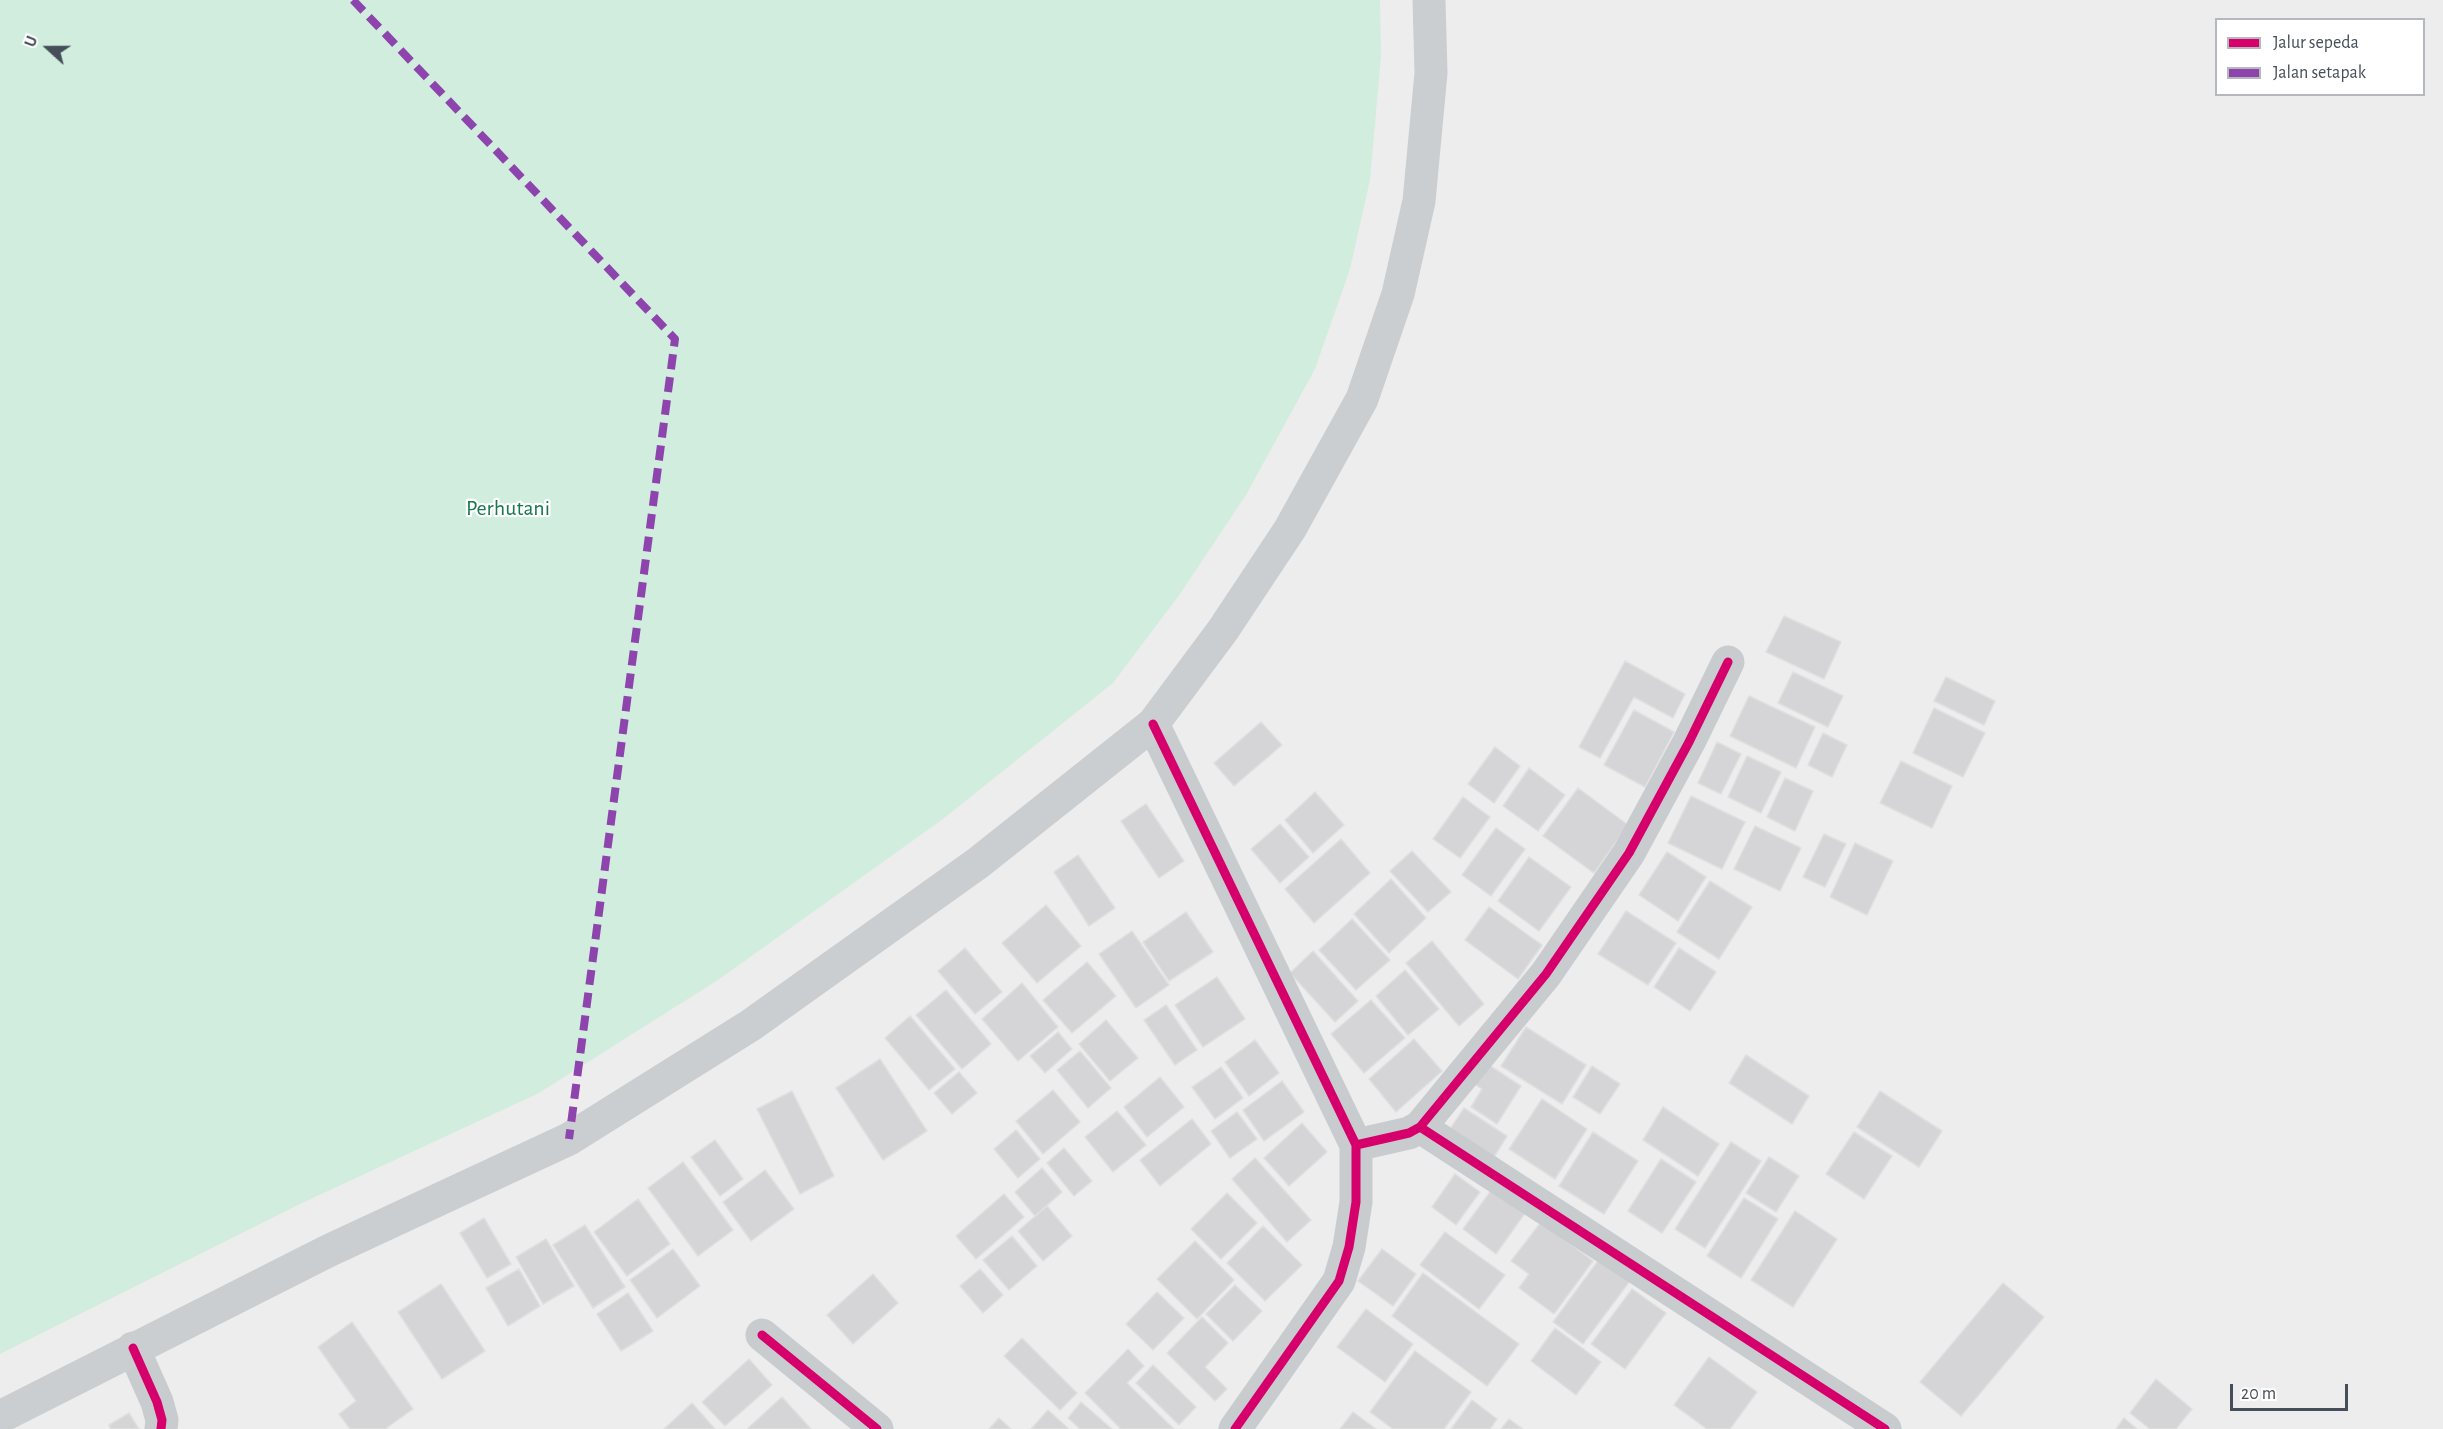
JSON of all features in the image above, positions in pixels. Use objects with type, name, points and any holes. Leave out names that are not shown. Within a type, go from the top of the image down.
[{"type":"main road","points":[[0,1417],[328,1251],[569,1139],[751,1025],[987,856],[1153,724],[1223,630],[1290,529],[1362,399],[1398,294],[1419,201],[1431,73],[1429,0]]},
{"type":"street","points":[[1356,1144],[1409,1133],[1420,1126],[1546,974],[1629,853],[1689,742],[1728,662]]},
{"type":"street","points":[[1153,724],[1356,1144],[1356,1202],[1349,1247],[1339,1281],[1235,1429]]},
{"type":"street","points":[[1420,1126],[1885,1429]]},
{"type":"street","points":[[762,1335],[877,1429]]},
{"type":"street","points":[[133,1348],[157,1402],[162,1420],[161,1429]]},
{"type":"green space","name":"Perhutani","points":[[0,0],[1380,0],[1381,56],[1370,180],[1350,269],[1315,369],[1246,495],[1180,594],[1113,683],[943,819],[718,980],[539,1093],[300,1204],[0,1354]]},
{"type":"building","points":[[1784,616],[1841,642],[1824,679],[1766,652]]},
{"type":"building","points":[[1625,661],[1685,694],[1673,718],[1634,697],[1600,758],[1579,747]]},
{"type":"building","points":[[1793,672],[1843,696],[1828,727],[1778,703]]},
{"type":"building","points":[[1946,677],[1995,701],[1984,725],[1934,701]]},
{"type":"building","points":[[1749,696],[1815,727],[1796,768],[1730,736]]},
{"type":"building","points":[[1934,708],[1985,733],[1963,777],[1913,753]]},
{"type":"building","points":[[1634,710],[1674,732],[1645,787],[1604,765]]},
{"type":"building","points":[[1261,722],[1282,745],[1234,786],[1214,763]]},
{"type":"building","points":[[1823,733],[1847,745],[1832,777],[1808,765]]},
{"type":"building","points":[[1717,742],[1741,754],[1721,794],[1698,783]]},
{"type":"building","points":[[1495,747],[1520,766],[1494,803],[1468,784]]},
{"type":"building","points":[[1747,756],[1781,772],[1761,813],[1728,797]]},
{"type":"building","points":[[1901,761],[1952,786],[1932,828],[1880,803]]},
{"type":"building","points":[[1529,768],[1565,795],[1538,831],[1503,806]]},
{"type":"building","points":[[1785,778],[1813,791],[1795,831],[1767,817]]},
{"type":"building","points":[[1578,788],[1628,825],[1594,873],[1543,836]]},
{"type":"building","points":[[1315,792],[1344,825],[1313,853],[1285,820]]},
{"type":"building","points":[[1691,796],[1745,822],[1722,869],[1668,843]]},
{"type":"building","points":[[1463,797],[1490,817],[1460,858],[1433,839]]},
{"type":"building","points":[[1146,804],[1184,861],[1159,878],[1121,821]]},
{"type":"building","points":[[1280,824],[1309,857],[1280,883],[1251,849]]},
{"type":"building","points":[[1755,826],[1801,848],[1780,891],[1734,869]]},
{"type":"building","points":[[1496,828],[1525,849],[1491,896],[1462,875]]},
{"type":"building","points":[[1824,834],[1846,844],[1825,887],[1803,877]]},
{"type":"building","points":[[1341,839],[1370,873],[1314,923],[1285,889]]},
{"type":"building","points":[[1855,843],[1893,861],[1867,915],[1830,897]]},
{"type":"building","points":[[1412,851],[1451,892],[1428,912],[1390,871]]},
{"type":"building","points":[[1667,852],[1706,877],[1678,921],[1639,895]]},
{"type":"building","points":[[1078,855],[1115,908],[1089,926],[1054,872]]},
{"type":"building","points":[[1529,857],[1571,887],[1539,931],[1498,901]]},
{"type":"building","points":[[1391,879],[1426,918],[1389,953],[1354,914]]},
{"type":"building","points":[[1710,881],[1752,907],[1719,959],[1677,932]]},
{"type":"building","points":[[1046,905],[1081,946],[1037,983],[1002,943]]},
{"type":"building","points":[[1489,907],[1542,945],[1518,979],[1465,940]]},
{"type":"building","points":[[1626,911],[1676,943],[1648,985],[1598,954]]},
{"type":"building","points":[[1186,912],[1213,952],[1169,981],[1143,942]]},
{"type":"building","points":[[1352,919],[1390,960],[1356,990],[1319,950]]},
{"type":"building","points":[[1132,931],[1169,985],[1136,1008],[1099,954]]},
{"type":"building","points":[[1432,941],[1484,1004],[1459,1026],[1406,963]]},
{"type":"building","points":[[965,948],[1002,992],[975,1014],[938,971]]},
{"type":"building","points":[[1679,948],[1716,972],[1690,1011],[1654,987]]},
{"type":"building","points":[[1313,951],[1358,1001],[1335,1022],[1290,973]]},
{"type":"building","points":[[1087,962],[1116,996],[1072,1033],[1043,1000]]},
{"type":"building","points":[[1405,970],[1439,1009],[1408,1035],[1376,996]]},
{"type":"building","points":[[1217,977],[1245,1019],[1203,1047],[1175,1005]]},
{"type":"building","points":[[1022,983],[1058,1027],[1018,1061],[982,1019]]},
{"type":"building","points":[[946,990],[991,1044],[962,1069],[916,1015]]},
{"type":"building","points":[[1371,1000],[1405,1038],[1364,1073],[1331,1034]]},
{"type":"building","points":[[1166,1005],[1197,1050],[1175,1065],[1144,1020]]},
{"type":"building","points":[[910,1016],[955,1069],[929,1090],[885,1038]]},
{"type":"building","points":[[1106,1020],[1138,1058],[1110,1081],[1079,1044]]},
{"type":"building","points":[[1526,1027],[1586,1065],[1562,1104],[1501,1066]]},
{"type":"building","points":[[1058,1032],[1072,1049],[1045,1073],[1030,1056]]},
{"type":"building","points":[[1414,1039],[1442,1071],[1396,1112],[1369,1079]]},
{"type":"building","points":[[1255,1040],[1279,1073],[1249,1096],[1225,1062]]},
{"type":"building","points":[[1080,1051],[1111,1088],[1088,1108],[1057,1070]]},
{"type":"building","points":[[1746,1055],[1809,1096],[1792,1124],[1729,1083]]},
{"type":"building","points":[[880,1059],[927,1131],[883,1160],[836,1088]]},
{"type":"building","points":[[1483,1061],[1521,1086],[1497,1124],[1471,1107],[1482,1089],[1470,1081]]},
{"type":"building","points":[[1592,1066],[1620,1084],[1600,1114],[1573,1097]]},
{"type":"building","points":[[1221,1067],[1243,1098],[1215,1119],[1192,1087]]},
{"type":"building","points":[[959,1072],[977,1093],[952,1114],[934,1093]]},
{"type":"building","points":[[1160,1077],[1184,1107],[1147,1137],[1124,1107]]},
{"type":"building","points":[[1282,1081],[1304,1112],[1264,1141],[1243,1110]]},
{"type":"building","points":[[1053,1090],[1080,1122],[1043,1154],[1016,1121]]},
{"type":"building","points":[[792,1091],[834,1176],[800,1194],[757,1109]]},
{"type":"building","points":[[1880,1091],[1942,1131],[1919,1167],[1857,1127]]},
{"type":"building","points":[[1542,1099],[1587,1129],[1555,1179],[1509,1149]]},
{"type":"building","points":[[1663,1107],[1719,1144],[1698,1176],[1643,1140]]},
{"type":"building","points":[[1464,1108],[1507,1136],[1494,1157],[1450,1129]]},
{"type":"building","points":[[1117,1111],[1146,1145],[1113,1172],[1085,1137]]},
{"type":"building","points":[[1237,1112],[1257,1139],[1230,1158],[1211,1131]]},
{"type":"building","points":[[1192,1119],[1211,1144],[1160,1186],[1140,1160]]},
{"type":"building","points":[[1302,1123],[1327,1152],[1289,1186],[1264,1158]]},
{"type":"building","points":[[1016,1130],[1040,1159],[1018,1178],[994,1149]]},
{"type":"building","points":[[1593,1132],[1638,1161],[1604,1214],[1559,1186]]},
{"type":"building","points":[[1854,1132],[1892,1156],[1864,1199],[1826,1174]]},
{"type":"building","points":[[715,1140],[743,1179],[720,1196],[691,1157]]},
{"type":"building","points":[[1731,1142],[1761,1161],[1705,1248],[1675,1229]]},
{"type":"building","points":[[1064,1148],[1092,1181],[1074,1196],[1047,1163]]},
{"type":"building","points":[[1769,1157],[1799,1176],[1776,1212],[1746,1193]]},
{"type":"building","points":[[1255,1158],[1311,1220],[1287,1242],[1232,1179]]},
{"type":"building","points":[[1661,1159],[1696,1182],[1662,1233],[1628,1211]]},
{"type":"building","points":[[683,1162],[733,1230],[698,1256],[648,1188]]},
{"type":"building","points":[[1042,1168],[1062,1192],[1035,1216],[1015,1192]]},
{"type":"building","points":[[765,1170],[794,1209],[751,1241],[723,1202]]},
{"type":"building","points":[[1455,1174],[1480,1192],[1456,1225],[1432,1207]]},
{"type":"building","points":[[1495,1185],[1528,1209],[1496,1254],[1463,1229]]},
{"type":"building","points":[[1227,1193],[1257,1223],[1221,1259],[1191,1229]]},
{"type":"building","points":[[1004,1194],[1024,1217],[976,1259],[956,1236]]},
{"type":"building","points":[[1744,1198],[1778,1219],[1741,1278],[1707,1256]]},
{"type":"building","points":[[638,1199],[670,1244],[627,1276],[594,1232]]},
{"type":"building","points":[[1047,1206],[1072,1236],[1043,1261],[1018,1231]]},
{"type":"building","points":[[1795,1211],[1837,1239],[1793,1307],[1751,1280]]},
{"type":"building","points":[[484,1218],[511,1264],[487,1278],[460,1233]]},
{"type":"building","points":[[1541,1222],[1593,1261],[1554,1314],[1519,1288],[1529,1274],[1511,1261]]},
{"type":"building","points":[[585,1225],[625,1287],[593,1308],[553,1245]]},
{"type":"building","points":[[1263,1226],[1302,1265],[1265,1301],[1227,1263]]},
{"type":"building","points":[[1445,1232],[1505,1275],[1479,1309],[1420,1265]]},
{"type":"building","points":[[1012,1236],[1037,1266],[1009,1290],[983,1260]]},
{"type":"building","points":[[546,1239],[574,1286],[543,1304],[516,1257]]},
{"type":"building","points":[[1195,1241],[1234,1280],[1197,1319],[1157,1279]]},
{"type":"building","points":[[673,1249],[700,1286],[657,1318],[630,1280]]},
{"type":"building","points":[[1382,1249],[1416,1274],[1393,1306],[1358,1281]]},
{"type":"building","points":[[1600,1258],[1630,1281],[1583,1344],[1553,1322]]},
{"type":"building","points":[[519,1269],[540,1306],[508,1326],[486,1288]]},
{"type":"building","points":[[980,1269],[1003,1295],[983,1313],[960,1286]]},
{"type":"building","points":[[1423,1273],[1519,1344],[1487,1386],[1392,1316]]},
{"type":"building","points":[[873,1274],[898,1303],[853,1344],[827,1315]]},
{"type":"building","points":[[2003,1283],[2044,1317],[1961,1416],[1920,1382]]},
{"type":"building","points":[[441,1284],[485,1351],[442,1379],[398,1312]]},
{"type":"building","points":[[1235,1285],[1262,1311],[1233,1341],[1206,1314]]},
{"type":"building","points":[[1632,1289],[1666,1313],[1625,1369],[1591,1344]]},
{"type":"building","points":[[1157,1292],[1184,1318],[1153,1350],[1126,1324]]},
{"type":"building","points":[[628,1293],[653,1331],[621,1351],[597,1314]]},
{"type":"building","points":[[1366,1309],[1413,1344],[1385,1382],[1337,1347]]},
{"type":"building","points":[[1202,1317],[1228,1343],[1205,1367],[1227,1389],[1215,1401],[1167,1353]]},
{"type":"building","points":[[352,1322],[413,1409],[385,1429],[350,1429],[339,1414],[356,1401],[318,1347]]},
{"type":"building","points":[[1555,1328],[1601,1362],[1576,1395],[1531,1361]]},
{"type":"building","points":[[1022,1338],[1077,1393],[1060,1410],[1004,1356]]},
{"type":"building","points":[[1128,1349],[1144,1366],[1127,1383],[1174,1429],[1121,1429],[1085,1393]]},
{"type":"building","points":[[1415,1351],[1471,1392],[1444,1429],[1393,1429],[1370,1412]]},
{"type":"building","points":[[1709,1357],[1757,1392],[1730,1429],[1707,1429],[1674,1405]]},
{"type":"building","points":[[749,1359],[772,1385],[725,1426],[702,1402]]},
{"type":"building","points":[[1153,1365],[1196,1407],[1179,1425],[1136,1383]]},
{"type":"building","points":[[2156,1379],[2192,1409],[2176,1429],[2150,1429],[2130,1413]]},
{"type":"building","points":[[782,1397],[811,1429],[747,1429]]},
{"type":"building","points":[[1472,1400],[1497,1419],[1490,1429],[1451,1429]]},
{"type":"building","points":[[1081,1402],[1112,1429],[1080,1429],[1068,1418]]},
{"type":"building","points":[[692,1403],[715,1429],[664,1429]]},
{"type":"building","points":[[1048,1410],[1069,1429],[1031,1429]]},
{"type":"building","points":[[1353,1412],[1376,1429],[1340,1429]]},
{"type":"building","points":[[129,1413],[139,1429],[111,1429],[109,1425]]},
{"type":"building","points":[[999,1418],[1011,1429],[989,1429]]},
{"type":"building","points":[[2124,1418],[2137,1429],[2116,1429]]},
{"type":"building","points":[[1509,1419],[1523,1429],[1501,1429]]},
{"type":"marked path","points":[[353,0],[675,339],[569,1139]]},
{"type":"cycle path","points":[[1356,1145],[1409,1133],[1420,1127],[1546,974],[1629,853],[1689,742],[1728,662]]},
{"type":"cycle path","points":[[1153,724],[1356,1145],[1356,1202],[1349,1247],[1339,1281],[1235,1429]]},
{"type":"cycle path","points":[[1420,1127],[1885,1429]]},
{"type":"cycle path","points":[[762,1335],[877,1429]]},
{"type":"cycle path","points":[[133,1348],[157,1402],[162,1420],[161,1429]]}]
